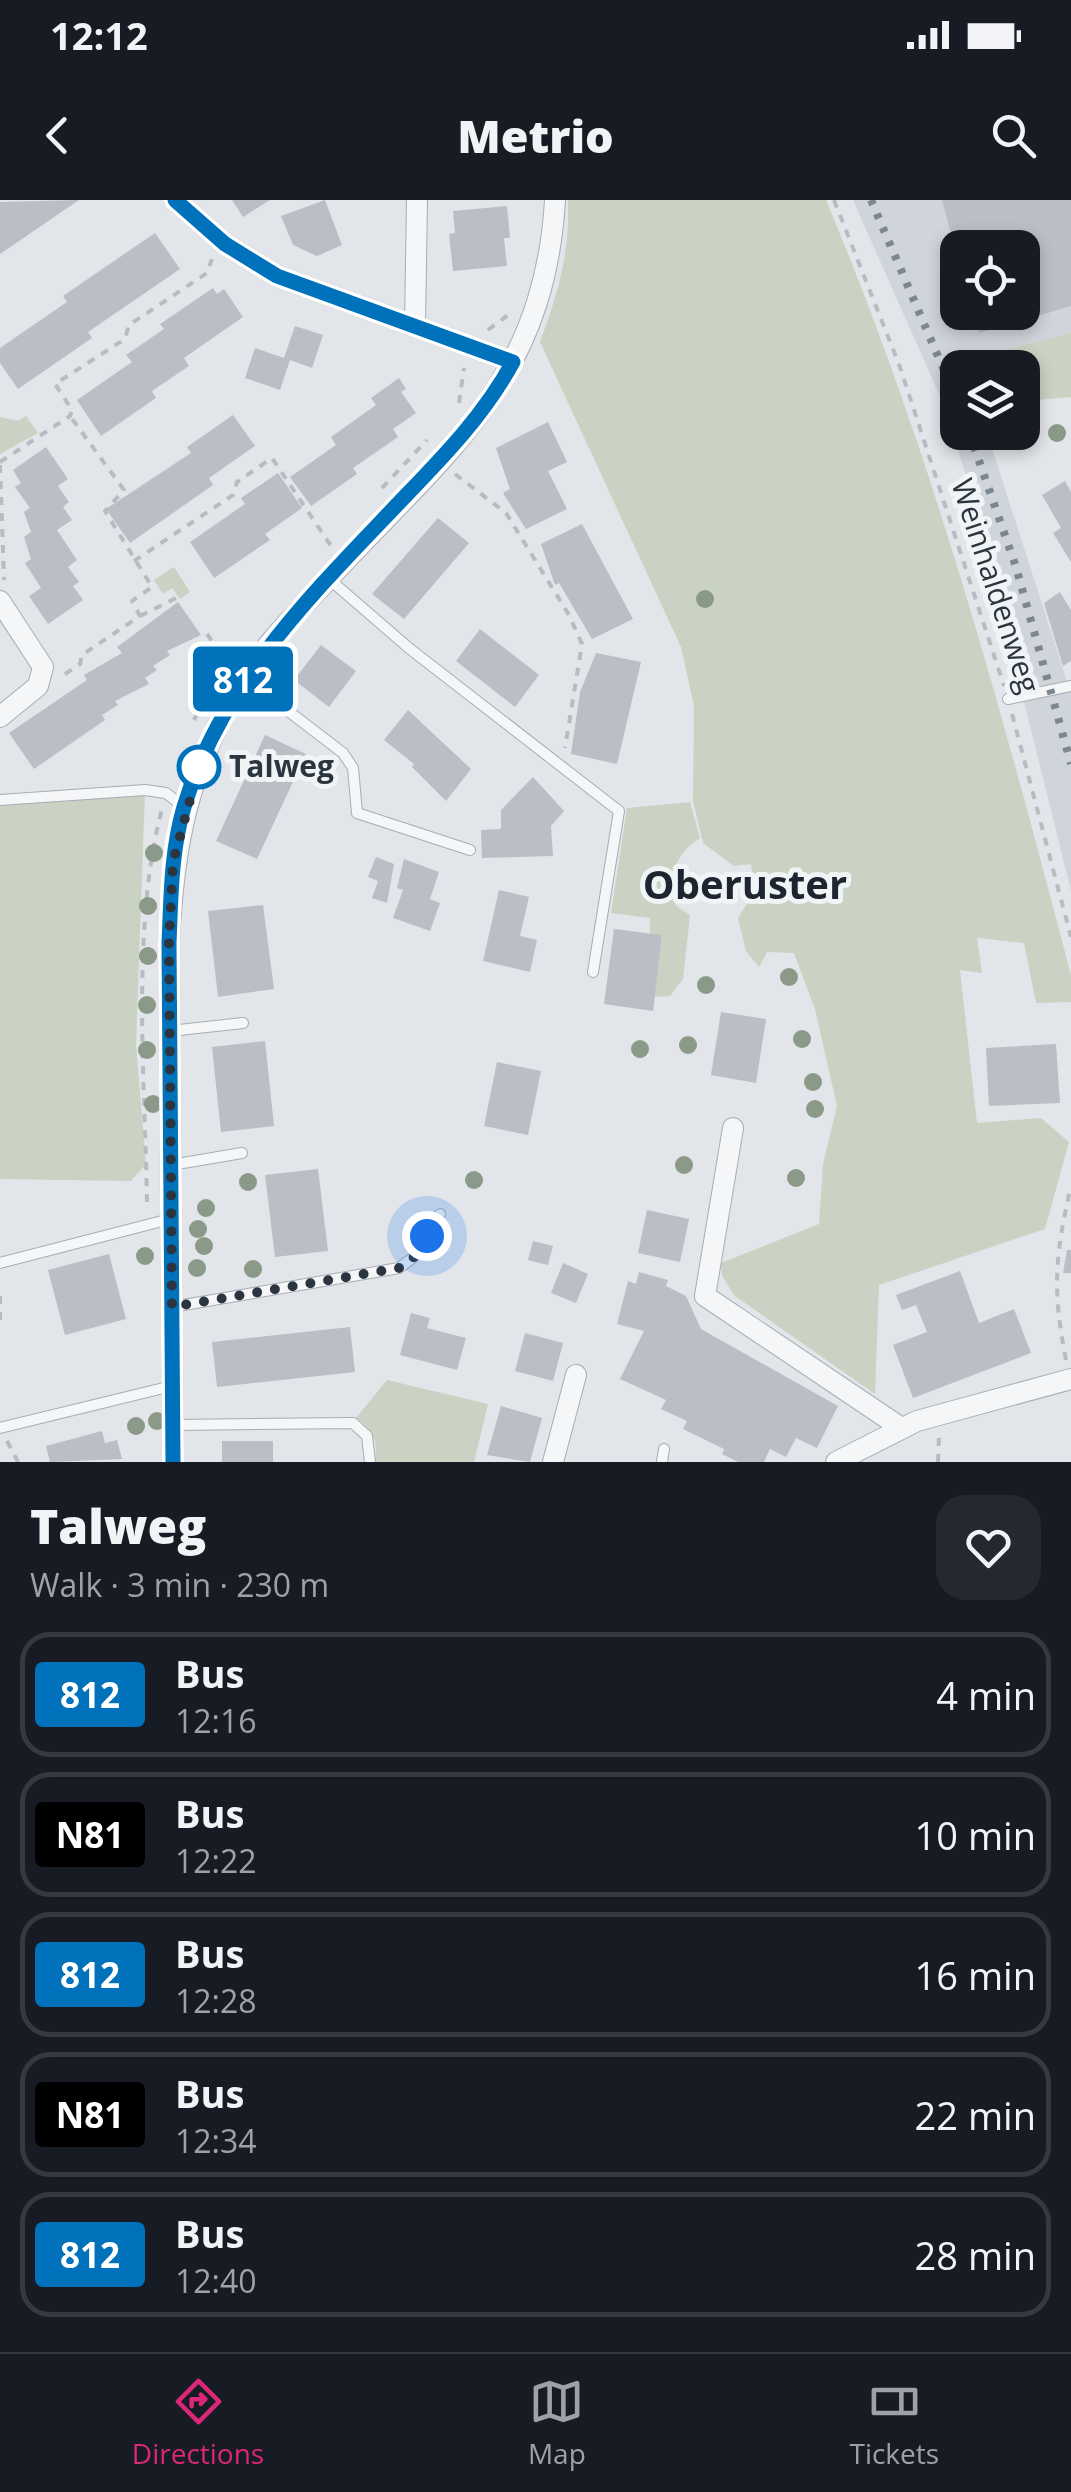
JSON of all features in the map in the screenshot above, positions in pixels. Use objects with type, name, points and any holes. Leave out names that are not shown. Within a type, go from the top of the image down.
[{"type":"street","points":[[175,200],[225,244],[277,276],[513,362]]},
{"type":"street","points":[[415,325],[417,200]]},
{"type":"street","points":[[173,1462],[170,1031],[173,862],[184,807],[242,680],[342,562],[440,462],[488,406],[528,336],[544,284],[555,200]]},
{"type":"street","points":[[0,717],[38,686],[43,666],[2,596]]},
{"type":"street","points":[[733,1128],[705,1296],[900,1427]]},
{"type":"street","points":[[553,1462],[576,1375]]},
{"type":"street","points":[[836,1462],[900,1427],[1071,1379]]},
{"type":"lane","points":[[328,578],[410,650],[620,811],[593,972]]},
{"type":"lane","points":[[242,680],[343,753],[353,768],[357,813],[470,850]]},
{"type":"lane","points":[[1008,699],[1071,686]]},
{"type":"lane","points":[[0,800],[145,790],[166,793],[184,807]]},
{"type":"lane","points":[[170,1031],[242,1023]]},
{"type":"lane","points":[[170,1166],[242,1152]]},
{"type":"lane","points":[[172,1307],[399,1268],[414,1257],[440,1214]]},
{"type":"lane","points":[[0,1263],[171,1219]]},
{"type":"lane","points":[[0,1428],[172,1386]]},
{"type":"lane","points":[[173,1425],[353,1424],[367,1436],[370,1462]]},
{"type":"path","name":"Weinhaldenweg","points":[[834,200],[900,367],[1008,699],[1071,937]]},
{"type":"path","points":[[2,596],[0,463],[70,416],[72,410],[56,384],[124,339],[129,325],[207,273],[208,264],[225,244]]},
{"type":"path","points":[[459,406],[466,344],[514,312]]},
{"type":"path","points":[[70,416],[124,490],[104,507],[152,587],[132,601],[140,616]]},
{"type":"path","points":[[382,489],[433,433]]},
{"type":"path","points":[[134,561],[233,495],[238,482],[272,458],[342,562]]},
{"type":"path","points":[[440,462],[506,514],[570,615],[582,644],[561,766]]},
{"type":"path","points":[[38,686],[53,683],[80,664],[82,654],[176,598]]},
{"type":"path","points":[[206,634],[242,680]]},
{"type":"path","points":[[218,677],[235,652]]},
{"type":"path","points":[[193,724],[209,692]]},
{"type":"path","points":[[148,1225],[144,924],[150,852],[166,793]]},
{"type":"path","points":[[1071,1186],[1055,1254],[1054,1282],[1071,1379]]},
{"type":"path","points":[[0,1296],[0,1328]]},
{"type":"path","points":[[938,1462],[939,1428]]},
{"type":"shaded area","points":[[853,200],[1071,200],[1071,397],[1040,400],[1040,350],[940,350],[940,396]]},
{"type":"shaded area","points":[[958,450],[992,450],[1071,694],[1071,891],[1021,690],[1029,673]]},
{"type":"green space","points":[[568,200],[826,200],[932,487],[1019,778],[1071,975],[1071,1002],[1036,1003],[1024,943],[977,938],[982,973],[960,970],[977,1123],[1041,1118],[1069,1142],[1045,1229],[879,1285],[875,1394],[735,1296],[722,1276],[721,1263],[819,1224],[823,1164],[837,1106],[815,1009],[794,953],[767,952],[759,967],[746,951],[738,918],[755,891],[751,864],[734,866],[703,843],[693,801],[694,706],[681,647],[540,342],[562,272]]},
{"type":"green space","points":[[1071,333],[1071,397],[1040,400],[1040,350],[1006,350]]},
{"type":"green space","points":[[26,416],[38,433],[0,454],[0,417],[18,421]]},
{"type":"green space","points":[[174,567],[190,592],[180,599],[172,588],[163,594],[154,580]]},
{"type":"green space","points":[[145,790],[136,1045],[146,1164],[131,1181],[0,1179],[0,800]]},
{"type":"green space","points":[[690,802],[700,838],[679,860],[673,885],[676,906],[690,915],[683,979],[670,996],[654,997],[662,936],[650,934],[650,918],[611,913],[627,808]]},
{"type":"green space","points":[[387,1380],[488,1404],[474,1462],[375,1462],[373,1437],[356,1418]]},
{"type":"building","points":[[79,200],[0,254],[0,202]]},
{"type":"building","points":[[232,200],[270,200],[243,217]]},
{"type":"building","points":[[325,200],[342,245],[317,256],[293,245],[281,216]]},
{"type":"building","points":[[942,200],[1071,200],[1071,306],[1040,315],[1040,230],[950,230]]},
{"type":"building","points":[[507,206],[507,266],[453,271],[449,234],[455,233],[453,211]]},
{"type":"building","points":[[155,233],[180,269],[88,332],[92,338],[18,389],[0,363],[0,348],[67,302],[63,296]]},
{"type":"building","points":[[213,288],[217,294],[224,289],[243,317],[184,358],[189,366],[152,391],[156,398],[101,436],[77,400],[132,362],[126,355],[164,329],[160,324]]},
{"type":"building","points":[[295,326],[323,335],[312,368],[290,360],[280,390],[245,378],[255,348],[284,358]]},
{"type":"building","points":[[399,378],[406,389],[401,392],[416,413],[393,429],[398,437],[353,468],[357,474],[311,506],[290,477],[336,445],[331,437],[376,405],[371,398]]},
{"type":"building","points":[[233,415],[255,446],[209,478],[213,485],[130,543],[106,509],[191,453],[187,447]]},
{"type":"building","points":[[548,422],[567,462],[548,471],[567,509],[526,529],[503,493],[510,489],[496,448]]},
{"type":"building","points":[[46,447],[68,479],[58,486],[69,502],[63,507],[72,520],[57,530],[77,560],[68,567],[79,582],[73,586],[83,600],[48,624],[29,596],[41,588],[25,563],[31,559],[24,537],[31,532],[24,512],[30,508],[15,487],[21,483],[13,470]]},
{"type":"building","points":[[278,473],[302,508],[265,534],[270,540],[214,578],[190,542],[245,504],[241,498]]},
{"type":"building","points":[[1065,481],[1071,492],[1071,562],[1053,533],[1061,528],[1042,495]]},
{"type":"building","points":[[438,518],[469,543],[404,619],[372,594]]},
{"type":"building","points":[[582,524],[633,619],[592,639],[559,583],[555,585],[541,544]]},
{"type":"building","points":[[1060,592],[1071,610],[1071,661],[1063,666],[1044,603]]},
{"type":"building","points":[[178,602],[201,635],[167,651],[170,655],[153,666],[157,670],[145,678],[149,684],[115,701],[118,705],[102,715],[105,720],[34,769],[9,733],[87,680],[84,675],[122,653],[117,647]]},
{"type":"building","points":[[480,629],[539,675],[515,707],[456,661]]},
{"type":"building","points":[[321,645],[356,671],[329,707],[294,680]]},
{"type":"building","points":[[596,653],[641,662],[617,764],[571,754],[580,692]]},
{"type":"building","points":[[408,710],[471,769],[446,801],[412,767],[414,764],[384,740]]},
{"type":"building","points":[[265,735],[306,754],[257,859],[216,841]]},
{"type":"building","points":[[533,777],[564,811],[551,826],[553,856],[482,858],[481,830],[501,829],[501,810]]},
{"type":"building","points":[[376,857],[394,864],[387,903],[372,898],[378,881],[368,877]]},
{"type":"building","points":[[404,859],[439,872],[430,899],[440,903],[430,931],[393,918],[403,890],[397,888]]},
{"type":"building","points":[[499,890],[529,897],[520,936],[537,940],[530,972],[483,961]]},
{"type":"building","points":[[263,905],[274,989],[218,997],[208,911]]},
{"type":"building","points":[[614,929],[662,935],[653,1011],[604,1004]]},
{"type":"building","points":[[721,1012],[766,1019],[756,1083],[711,1075]]},
{"type":"building","points":[[265,1041],[274,1126],[221,1132],[212,1047]]},
{"type":"building","points":[[1056,1044],[1060,1103],[989,1106],[986,1048]]},
{"type":"building","points":[[497,1062],[541,1071],[528,1135],[484,1126]]},
{"type":"building","points":[[318,1169],[328,1251],[275,1257],[265,1175]]},
{"type":"building","points":[[647,1210],[689,1219],[680,1262],[638,1253]]},
{"type":"building","points":[[533,1241],[553,1246],[548,1265],[528,1260]]},
{"type":"building","points":[[1067,1250],[1071,1250],[1071,1273],[1063,1273]]},
{"type":"building","points":[[109,1254],[126,1319],[65,1335],[48,1270]]},
{"type":"building","points":[[563,1263],[588,1274],[576,1303],[551,1293]]},
{"type":"building","points":[[960,1271],[979,1323],[1014,1309],[1031,1353],[913,1398],[893,1345],[927,1332],[916,1305],[902,1310],[896,1295]]},
{"type":"building","points":[[639,1272],[668,1280],[666,1286],[686,1296],[701,1329],[838,1406],[817,1448],[796,1438],[786,1457],[770,1449],[764,1462],[738,1462],[722,1454],[724,1449],[683,1429],[687,1421],[661,1409],[666,1400],[620,1379],[644,1331],[617,1324],[628,1281],[636,1284]]},
{"type":"building","points":[[411,1313],[430,1318],[427,1328],[466,1338],[457,1370],[400,1355]]},
{"type":"building","points":[[350,1327],[355,1372],[217,1387],[212,1342]]},
{"type":"building","points":[[525,1333],[563,1343],[553,1381],[515,1371]]},
{"type":"building","points":[[501,1406],[542,1418],[530,1462],[487,1455]]},
{"type":"building","points":[[102,1431],[105,1443],[117,1440],[122,1459],[50,1462],[46,1446]]},
{"type":"building","points":[[222,1441],[273,1441],[273,1462],[222,1462]]},
{"type":"railway","points":[[871,200],[940,361]]},
{"type":"railway","points":[[975,450],[1016,567],[1071,764]]},
{"type":"bus line","name":"812","points":[[173,1462],[169,943],[173,862],[184,807],[220,722],[244,678],[342,562],[465,434],[488,406],[513,362],[277,276],[225,244],[175,200]]},
{"type":"place","name":"Talweg","points":[[199,767]]},
{"type":"district","name":"Oberuster","points":[[745,885]]},
{"type":"route","points":[[199,767],[184,807],[173,862],[169,943],[172,1307],[399,1268],[414,1257],[427,1236]]}]
